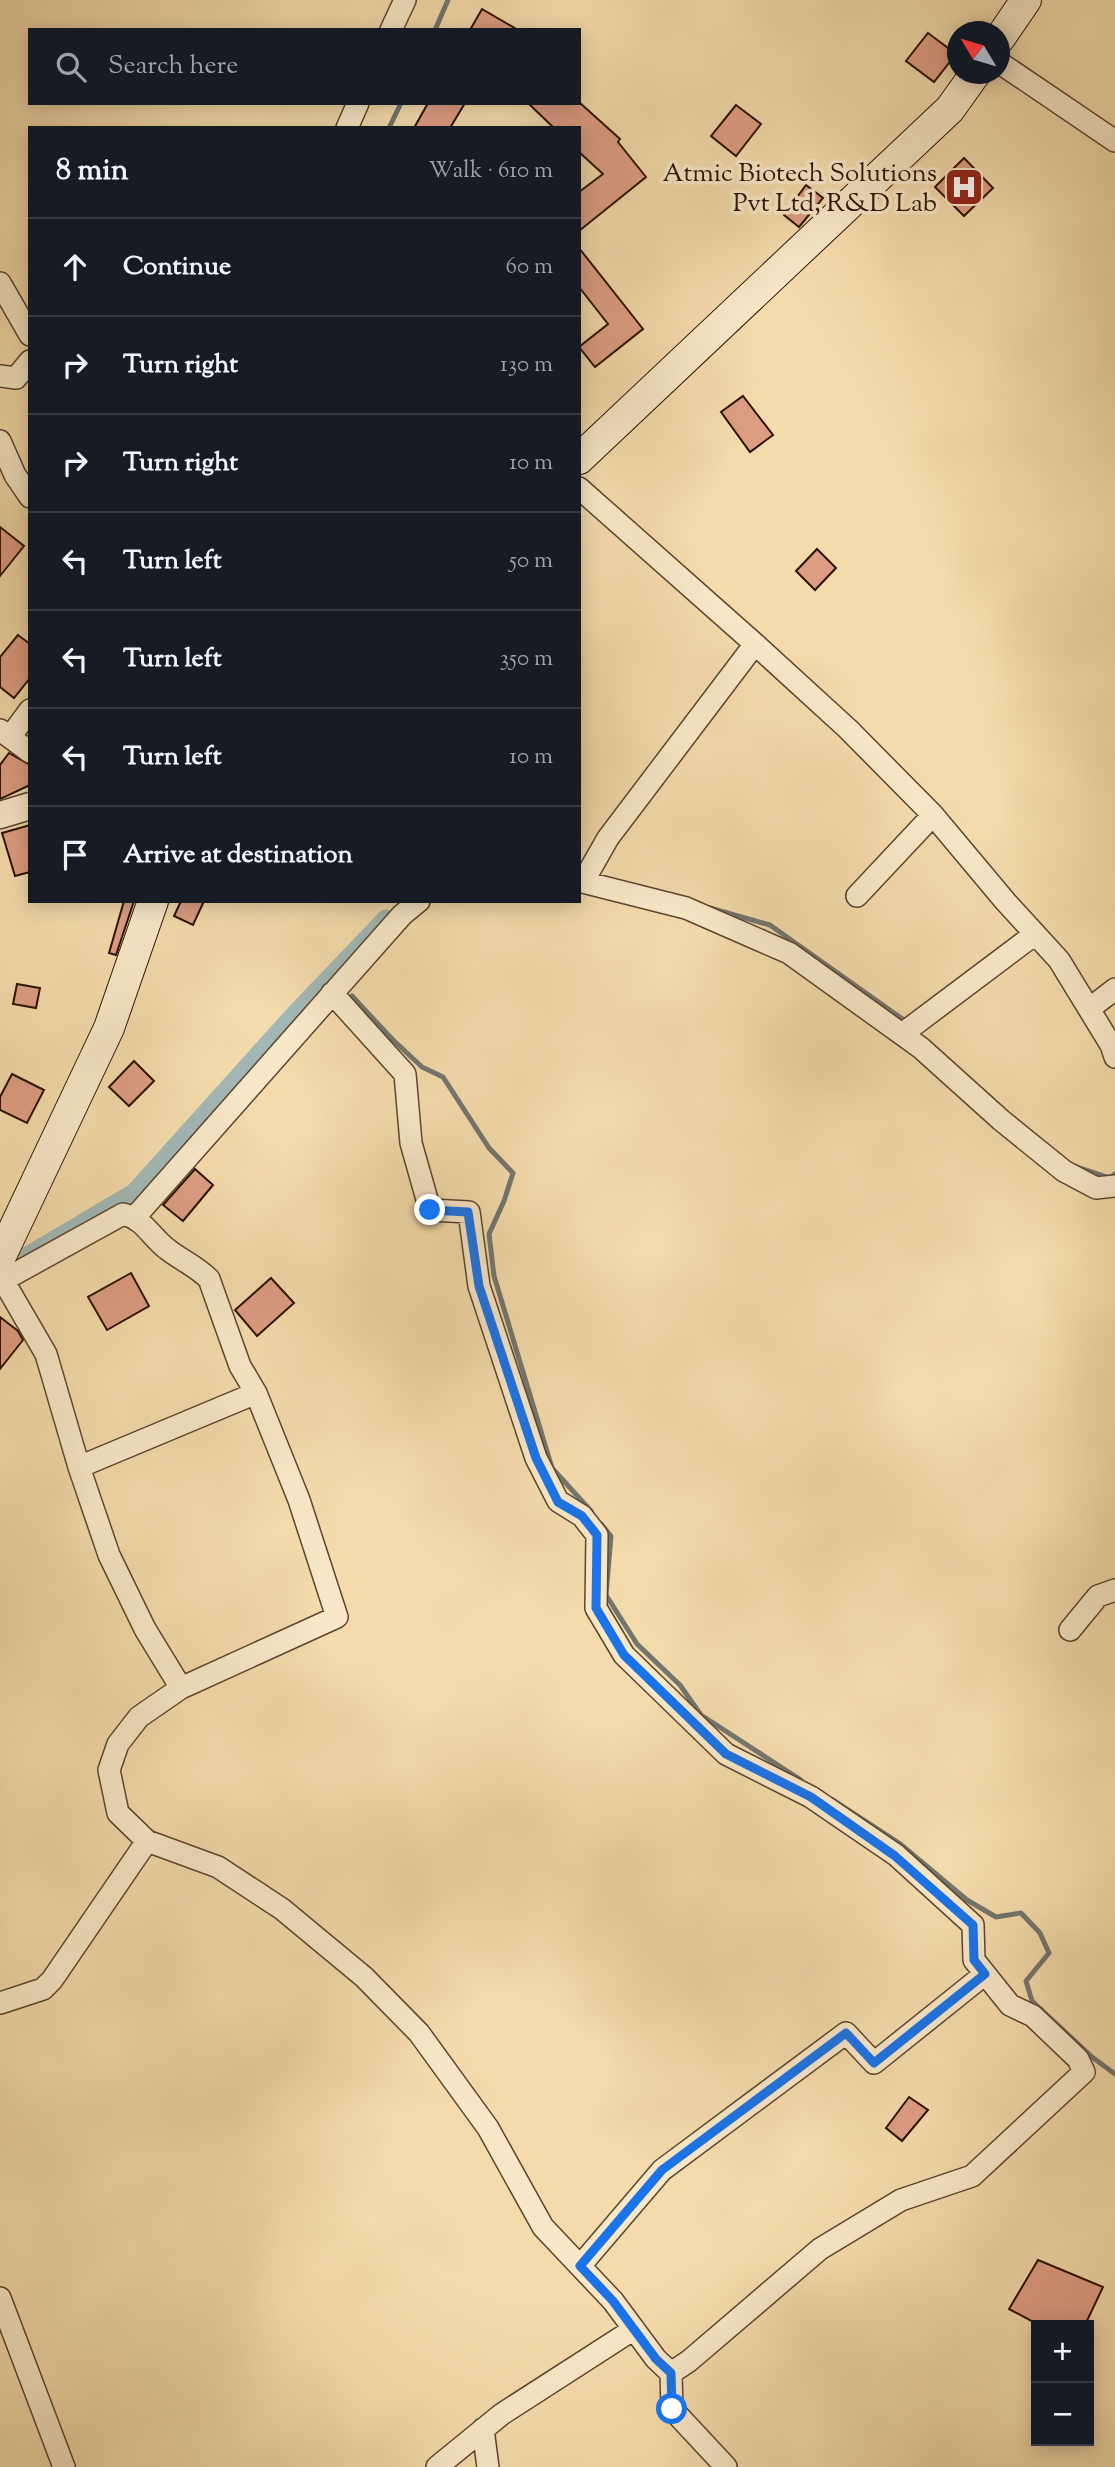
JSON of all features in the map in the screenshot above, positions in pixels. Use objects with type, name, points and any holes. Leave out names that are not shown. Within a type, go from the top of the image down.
[{"type":"main road","points":[[1010,23],[1026,0]]},
{"type":"main road","points":[[581,457],[950,109],[968,84]]},
{"type":"main road","points":[[1,1273],[109,1028],[152,903]]},
{"type":"street","points":[[392,28],[405,0]]},
{"type":"street","points":[[1010,70],[1115,141]]},
{"type":"street","points":[[348,126],[357,105]]},
{"type":"street","points":[[0,283],[28,332]]},
{"type":"street","points":[[0,376],[16,378],[28,363]]},
{"type":"street","points":[[0,441],[15,475],[28,494]]},
{"type":"street","points":[[581,490],[755,643],[933,815],[1059,960],[1111,1045],[1115,1057]]},
{"type":"street","points":[[755,643],[608,838],[582,881],[686,908],[789,953],[921,1048],[1001,1120],[1064,1171],[1096,1188],[1115,1186]]},
{"type":"street","points":[[28,712],[5,733],[28,750]]},
{"type":"street","points":[[0,815],[28,807]]},
{"type":"street","points":[[857,896],[933,815]]},
{"type":"street","points":[[135,1217],[332,993],[402,915],[417,903]]},
{"type":"street","points":[[902,1034],[1035,934]]},
{"type":"street","points":[[1089,1009],[1115,989]]},
{"type":"street","points":[[332,993],[405,1074],[411,1143],[430,1210],[468,1212],[479,1286],[536,1458],[558,1502],[582,1516],[597,1535],[596,1608],[624,1655],[726,1754],[811,1797],[895,1856],[973,1925],[974,1960],[1010,2005],[1033,2016],[1078,2059],[1084,2072],[972,2176],[901,2200],[820,2249],[689,2361],[671,2373]]},
{"type":"street","points":[[181,1688],[145,1629],[109,1555],[79,1467],[46,1354],[1,1273],[123,1214],[135,1217],[166,1248],[209,1279],[240,1366],[256,1393],[299,1500],[337,1617],[181,1688],[139,1717],[117,1744],[109,1770],[118,1813],[147,1841],[218,1867],[282,1909],[364,1977],[419,2033],[488,2128],[543,2227],[613,2301],[656,2359],[671,2373],[672,2409],[726,2467]]},
{"type":"street","points":[[79,1467],[256,1393]]},
{"type":"street","points":[[1070,1630],[1098,1596],[1115,1590]]},
{"type":"street","points":[[0,2003],[43,1989],[52,1980],[147,1841]]},
{"type":"street","points":[[580,2266],[662,2170],[846,2033],[874,2063],[985,1974]]},
{"type":"street","points":[[0,2298],[64,2467]]},
{"type":"street","points":[[437,2467],[502,2414],[634,2329]]},
{"type":"street","points":[[484,2429],[488,2467]]},
{"type":"building","points":[[482,9],[515,28],[471,28]]},
{"type":"building","points":[[928,33],[947,47],[947,65],[934,82],[906,61]]},
{"type":"building","points":[[581,104],[620,139],[618,142],[646,177],[581,229],[581,190],[603,174],[581,154],[581,126],[552,126],[530,105]]},
{"type":"building","points":[[427,105],[464,105],[451,126],[415,126]]},
{"type":"building","points":[[736,105],[761,124],[736,156],[711,136]]},
{"type":"building","name":"Atmic Biotech Solutions Pvt Ltd, R&D Lab","points":[[964,158],[993,188],[964,216],[935,187]]},
{"type":"building","points":[[806,185],[823,198],[799,227],[784,215]]},
{"type":"building","points":[[581,251],[643,329],[595,367],[581,350],[581,345],[608,324],[581,290]]},
{"type":"building","points":[[743,396],[773,435],[750,452],[721,412]]},
{"type":"building","points":[[0,527],[24,546],[0,576]]},
{"type":"building","points":[[817,549],[836,568],[815,590],[796,571]]},
{"type":"building","points":[[18,635],[28,642],[28,680],[14,698],[0,687],[0,657]]},
{"type":"building","points":[[9,753],[28,764],[28,786],[0,799],[0,765]]},
{"type":"building","points":[[28,826],[28,873],[15,876],[2,833]]},
{"type":"building","points":[[123,903],[133,903],[116,955],[109,953]]},
{"type":"building","points":[[180,903],[203,903],[193,925],[174,916]]},
{"type":"building","points":[[17,984],[40,988],[36,1008],[13,1004]]},
{"type":"building","points":[[134,1061],[154,1081],[129,1106],[109,1087]]},
{"type":"building","points":[[12,1074],[44,1090],[27,1123],[0,1110],[0,1097]]},
{"type":"building","points":[[195,1169],[213,1185],[183,1221],[163,1205]]},
{"type":"building","points":[[131,1273],[149,1306],[107,1330],[88,1297]]},
{"type":"building","points":[[271,1278],[294,1303],[257,1336],[235,1310]]},
{"type":"building","points":[[0,1317],[18,1331],[23,1340],[0,1369]]},
{"type":"building","points":[[909,2097],[928,2110],[902,2141],[886,2128]]},
{"type":"building","points":[[1038,2260],[1103,2287],[1087,2320],[1031,2321],[1009,2309]]},
{"type":"waterway","points":[[436,28],[448,0]]},
{"type":"waterway","points":[[390,126],[400,105]]},
{"type":"waterway","points":[[710,908],[770,925],[908,1023]]},
{"type":"waterway","points":[[26,1257],[134,1193],[297,1012],[386,919]]},
{"type":"waterway","points":[[352,996],[422,1067],[443,1077],[489,1148],[513,1173],[489,1234],[494,1276],[552,1468],[591,1511]]},
{"type":"waterway","points":[[1077,1167],[1110,1178],[1115,1174]]},
{"type":"waterway","points":[[601,1524],[611,1536],[606,1595],[637,1644],[680,1685],[701,1715],[801,1780]]},
{"type":"waterway","points":[[833,1800],[899,1843],[967,1900],[996,1917],[1021,1913],[1040,1933],[1049,1953],[1026,1981],[1032,2001],[1092,2057],[1115,2074]]},
{"type":"place","name":"Atmic Biotech Solutions Pvt Ltd, R&D Lab","points":[[964,187]]},
{"type":"route","points":[[430,1210],[468,1212],[479,1286],[536,1458],[558,1502],[582,1516],[597,1535],[596,1608],[624,1655],[726,1754],[811,1797],[895,1856],[973,1925],[974,1960],[985,1974],[874,2063],[846,2033],[662,2170],[580,2266],[613,2301],[656,2359],[671,2373],[672,2409]]}]
